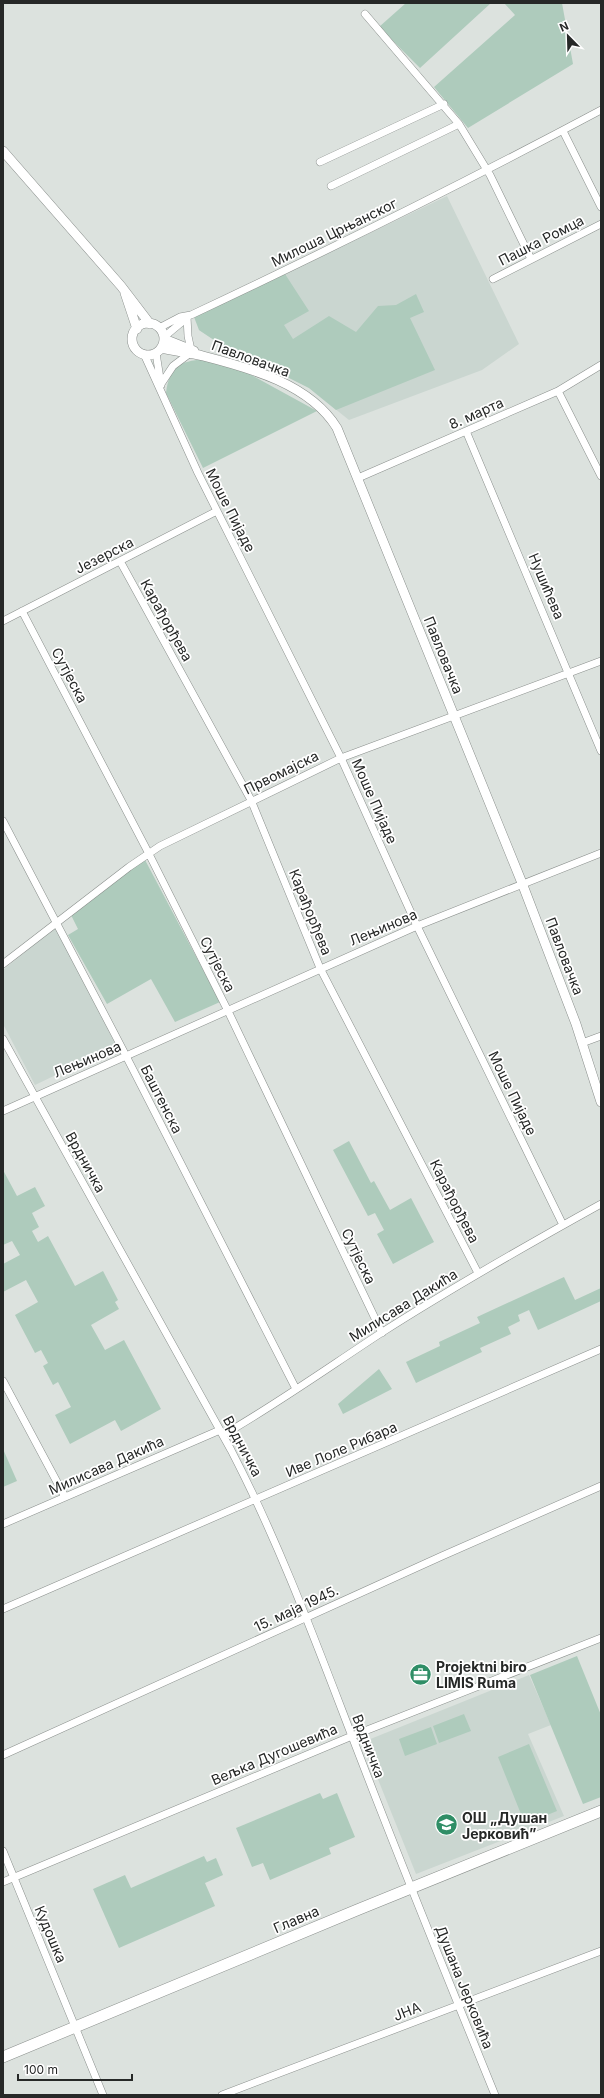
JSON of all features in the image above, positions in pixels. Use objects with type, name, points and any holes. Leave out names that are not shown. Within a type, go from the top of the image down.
[{"type":"main road","name":"Главна","points":[[3,2058],[411,1888],[601,1811]]},
{"type":"street","points":[[366,14],[444,104],[459,124],[487,170],[531,259]]},
{"type":"street","points":[[320,162],[444,104]]},
{"type":"street","name":"Милоша Црњанског","points":[[154,326],[180,317],[189,316],[283,272],[487,170],[601,110]]},
{"type":"street","points":[[331,186],[459,124]]},
{"type":"street","points":[[563,131],[601,207]]},
{"type":"street","points":[[3,151],[121,286],[125,293],[137,329]]},
{"type":"street","name":"Пашка Ромца","points":[[493,279],[601,224]]},
{"type":"street","points":[[125,293],[132,299],[154,326],[161,344]]},
{"type":"street","points":[[160,386],[173,366],[193,353],[187,333],[189,316]]},
{"type":"street","name":"Милоша Црњанског","points":[[161,344],[189,316]]},
{"type":"street","points":[[144,354],[134,346],[133,337],[137,329],[143,324],[154,326]]},
{"type":"street","name":"Павловачка","points":[[144,354],[161,344],[248,369],[274,379],[317,404],[337,428],[522,883],[582,1043],[601,1102]]},
{"type":"street","name":"Моше Пијаде","points":[[160,386],[161,344]]},
{"type":"street","name":"Моше Пијаде","points":[[144,354],[160,386],[175,426],[341,758],[417,926],[563,1225]]},
{"type":"street","name":"8. марта","points":[[358,478],[558,391],[601,365]]},
{"type":"street","points":[[558,391],[601,476]]},
{"type":"street","name":"Нушићева","points":[[466,431],[601,751]]},
{"type":"street","name":"Језерска","points":[[3,621],[217,511]]},
{"type":"street","name":"Карађорђева","points":[[120,561],[251,800],[320,968],[478,1273]]},
{"type":"street","name":"Сутјеска","points":[[22,611],[148,852],[228,1011],[382,1333]]},
{"type":"street","name":"Првомајска","points":[[3,964],[148,852],[251,800],[341,758],[601,661]]},
{"type":"street","name":"Баштенска","points":[[3,821],[126,1056],[296,1390]]},
{"type":"street","name":"Лењинова","points":[[3,1111],[228,1011],[320,968],[417,926],[522,883],[601,853]]},
{"type":"street","points":[[582,1043],[601,1036]]},
{"type":"street","name":"Врдничка","points":[[3,1039],[221,1432],[256,1500],[306,1619],[411,1888]]},
{"type":"street","name":"Милисава Дакића","points":[[3,1524],[221,1432],[296,1390],[382,1333],[478,1273],[601,1204]]},
{"type":"street","name":"Иве Лоле Рибара","points":[[3,1609],[601,1349]]},
{"type":"street","points":[[3,1381],[65,1497]]},
{"type":"street","name":"15. маја 1945.","points":[[3,1755],[306,1619],[442,1556],[601,1486]]},
{"type":"street","name":"Вељка Дугошевића","points":[[3,1882],[352,1736],[601,1638]]},
{"type":"street","name":"Кудошка","points":[[3,1851],[104,2095]]},
{"type":"street","name":"Душана Јерковића","points":[[411,1888],[495,2095]]},
{"type":"street","name":"ЈНА","points":[[222,2095],[601,1951]]},
{"type":"shaded area","points":[[447,196],[519,344],[482,370],[349,420],[309,388],[214,340],[199,330],[285,274]]},
{"type":"shaded area","points":[[57,926],[116,1046],[35,1085],[3,1024],[3,970]]},
{"type":"shaded area","points":[[529,1675],[551,1725],[528,1734],[564,1816],[416,1874],[363,1742]]},
{"type":"green space","points":[[406,3],[491,3],[420,68],[379,27]]},
{"type":"green space","points":[[504,3],[562,3],[573,64],[468,128],[434,87],[515,15]]},
{"type":"green space","points":[[285,274],[309,311],[284,325],[293,339],[329,316],[356,332],[378,306],[396,305],[416,294],[424,312],[410,318],[435,370],[336,410],[309,388],[214,340],[199,330],[194,317]]},
{"type":"green space","points":[[204,359],[246,372],[317,411],[203,468],[166,393],[170,376],[177,367],[188,362]]},
{"type":"green space","points":[[144,858],[220,1002],[175,1022],[151,979],[107,1004],[68,935],[78,929],[71,915]]},
{"type":"green space","points":[[349,1141],[371,1183],[374,1181],[390,1210],[411,1198],[434,1242],[393,1264],[377,1234],[384,1230],[375,1213],[368,1216],[333,1150]]},
{"type":"green space","points":[[3,1170],[17,1196],[35,1187],[45,1206],[32,1213],[39,1227],[32,1231],[38,1242],[48,1236],[75,1286],[103,1271],[118,1300],[115,1302],[119,1309],[91,1325],[105,1350],[124,1340],[161,1409],[121,1431],[115,1420],[70,1444],[55,1415],[71,1407],[58,1382],[53,1385],[43,1366],[48,1363],[41,1350],[35,1353],[15,1315],[38,1302],[26,1280],[3,1292],[3,1264],[20,1255],[12,1241],[3,1245]]},
{"type":"green space","points":[[564,1277],[575,1300],[601,1288],[601,1301],[538,1330],[529,1310],[518,1315],[520,1321],[508,1327],[511,1334],[480,1348],[482,1352],[416,1383],[406,1362],[440,1346],[439,1342],[480,1323],[477,1317]]},
{"type":"green space","points":[[379,1369],[392,1389],[343,1414],[338,1404]]},
{"type":"green space","points":[[3,1449],[17,1481],[3,1487]]},
{"type":"green space","points":[[577,1656],[601,1715],[601,1797],[583,1804],[530,1675]]},
{"type":"green space","points":[[464,1714],[471,1731],[439,1743],[433,1726]]},
{"type":"green space","points":[[431,1727],[437,1744],[405,1756],[399,1739]]},
{"type":"green space","points":[[529,1744],[557,1811],[525,1824],[498,1757]]},
{"type":"green space","points":[[320,1793],[323,1799],[337,1793],[355,1837],[329,1848],[331,1854],[270,1880],[263,1863],[252,1867],[236,1828]]},
{"type":"green space","points":[[204,1856],[207,1862],[216,1858],[223,1875],[205,1883],[215,1906],[119,1948],[93,1889],[125,1875],[131,1888]]},
{"type":"place","name":"Projektni biro LIMIS Ruma","points":[[421,1674]]},
{"type":"place","name":"ОШ „Душан Јерковић”","points":[[446,1825]]}]
